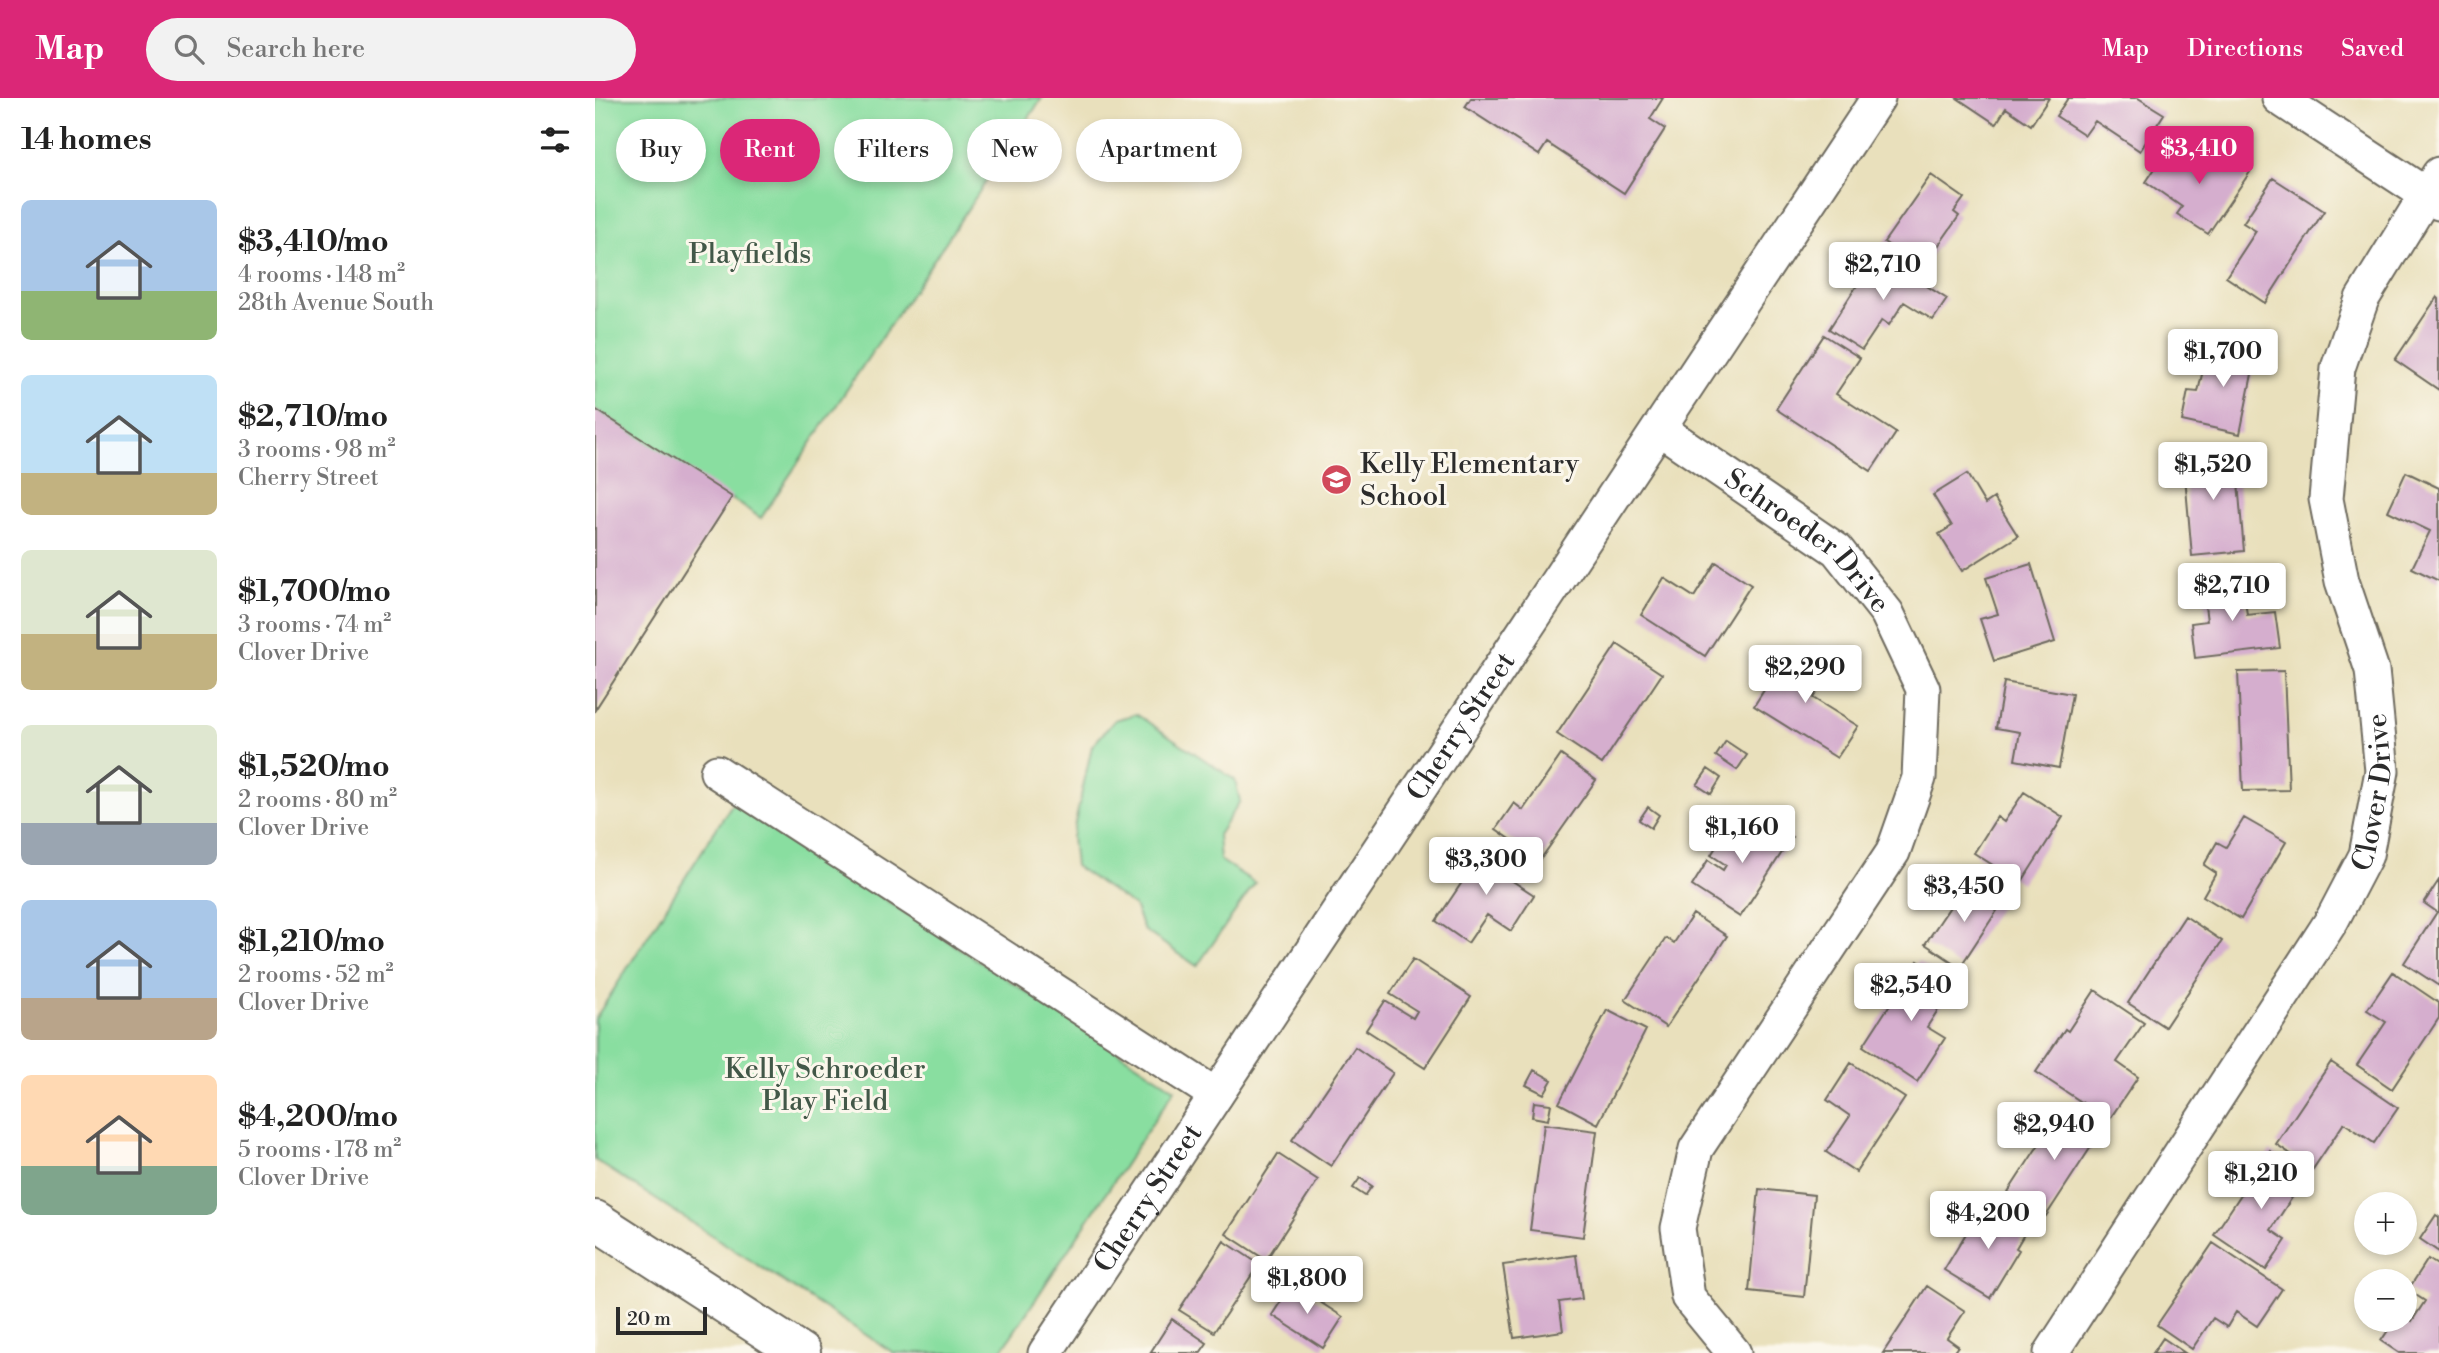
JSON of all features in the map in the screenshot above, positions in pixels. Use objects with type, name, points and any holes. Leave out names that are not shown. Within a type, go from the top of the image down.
[{"type":"street","name":"Cherry Street","points":[[1045,1353],[1878,98]]},
{"type":"street","points":[[2279,98],[2435,191]]},
{"type":"street","name":"Clover Drive","points":[[2051,1353],[2332,920],[2366,855],[2382,771],[2372,670],[2342,581],[2326,499],[2335,394],[2338,368],[2362,299],[2435,191]]},
{"type":"street","name":"Schroeder Drive","points":[[1660,429],[1837,550],[1887,613],[1923,689],[1919,778],[1893,852],[1696,1149],[1678,1228],[1688,1297],[1734,1353]]},
{"type":"street","points":[[717,772],[1216,1095]]},
{"type":"street","points":[[595,1220],[801,1353]]},
{"type":"green space","name":"Playfields","points":[[595,98],[1042,98],[1028,119],[967,119],[967,182],[986,182],[761,518],[595,409]]},
{"type":"green space","points":[[1136,714],[1235,780],[1240,801],[1218,835],[1220,860],[1255,883],[1197,966],[1144,930],[1134,906],[1075,866],[1072,837],[1092,746],[1115,720]]},
{"type":"green space","name":"Kelly Schroeder Play Field","points":[[734,801],[1175,1089],[1000,1353],[894,1353],[595,1160],[595,1019]]},
{"type":"building","points":[[1471,98],[1663,98],[1650,119],[1665,129],[1624,193],[1547,143],[1539,155],[1465,107]]},
{"type":"building","points":[[1957,98],[2049,98],[2031,125],[2006,108],[1996,124]]},
{"type":"building","points":[[2068,98],[2138,98],[2164,114],[2140,151],[2095,121],[2085,135],[2056,116]]},
{"type":"building","points":[[2211,147],[2250,172],[2208,234],[2177,214],[2182,207],[2146,182],[2168,149],[2197,168]]},
{"type":"building","points":[[1931,175],[1964,198],[1954,212],[1959,216],[1922,269],[1884,242]]},
{"type":"building","points":[[2273,178],[2324,211],[2265,303],[2226,277],[2256,231],[2243,223]]},
{"type":"building","points":[[1877,254],[1947,299],[1933,320],[1904,302],[1889,325],[1882,320],[1862,350],[1829,329]]},
{"type":"building","points":[[2437,297],[2439,299],[2439,390],[2395,360]]},
{"type":"building","points":[[1824,335],[1860,358],[1836,394],[1896,433],[1871,471],[1776,409]]},
{"type":"building","points":[[2214,340],[2257,349],[2240,434],[2182,421],[2188,391],[2198,392],[2203,370],[2209,369]]},
{"type":"building","points":[[595,409],[732,497],[595,710]]},
{"type":"building","points":[[2235,448],[2244,551],[2192,556],[2183,453]]},
{"type":"building","points":[[2406,472],[2439,488],[2439,581],[2412,568],[2430,531],[2388,511]]},
{"type":"building","points":[[1967,474],[1985,504],[1994,498],[2018,536],[1962,571],[1939,534],[1952,526],[1933,495]]},
{"type":"building","points":[[1716,562],[1751,585],[1705,656],[1641,615],[1664,578],[1694,597]]},
{"type":"building","points":[[2031,564],[2055,642],[1994,661],[1980,619],[1998,614],[1986,578]]},
{"type":"building","points":[[2242,578],[2247,615],[2275,612],[2280,648],[2195,658],[2191,623],[2207,621],[2202,583]]},
{"type":"building","points":[[1617,644],[1662,674],[1602,764],[1557,734]]},
{"type":"building","points":[[1790,649],[1828,674],[1813,698],[1858,726],[1837,758],[1754,706]]},
{"type":"building","points":[[2284,671],[2289,790],[2243,791],[2238,672]]},
{"type":"building","points":[[2004,682],[2072,694],[2059,768],[2015,760],[2020,732],[1996,728]]},
{"type":"building","points":[[1726,741],[1747,755],[1737,770],[1716,756]]},
{"type":"building","points":[[1561,755],[1596,780],[1540,860],[1496,829],[1514,803],[1523,810]]},
{"type":"building","points":[[1708,769],[1721,778],[1711,794],[1697,785]]},
{"type":"building","points":[[2024,792],[2063,817],[2021,883],[1974,853],[1997,817],[2004,822]]},
{"type":"building","points":[[1648,807],[1659,815],[1651,828],[1639,820]]},
{"type":"building","points":[[1756,815],[1792,837],[1740,917],[1692,886],[1708,860],[1723,870],[1726,865],[1711,855],[1725,833],[1738,842]]},
{"type":"building","points":[[2244,818],[2286,842],[2241,919],[2203,896],[2216,873],[2204,865],[2217,842],[2226,847]]},
{"type":"building","points":[[1487,845],[1519,867],[1511,880],[1534,895],[1511,931],[1487,915],[1468,943],[1436,921]]},
{"type":"building","points":[[1968,880],[2002,903],[1960,967],[1925,944]]},
{"type":"building","points":[[2439,880],[2439,986],[2404,963],[2437,912],[2424,903]]},
{"type":"building","points":[[1693,914],[1727,936],[1666,1027],[1625,1000],[1666,938],[1674,943]]},
{"type":"building","points":[[2185,916],[2222,941],[2165,1027],[2128,1003]]},
{"type":"building","points":[[1413,959],[1471,997],[1425,1068],[1366,1030],[1385,1001],[1413,1018],[1417,1011],[1390,994]]},
{"type":"building","points":[[1918,961],[1954,985],[1927,1027],[1945,1038],[1917,1082],[1863,1046]]},
{"type":"building","points":[[2393,972],[2439,1003],[2439,1018],[2392,1089],[2357,1065],[2386,1022],[2367,1010]]},
{"type":"building","points":[[2095,990],[2144,1023],[2117,1062],[2138,1077],[2109,1120],[2036,1072]]},
{"type":"building","points":[[1607,1010],[1646,1030],[1598,1124],[1559,1103]]},
{"type":"building","points":[[1355,1047],[1393,1073],[1331,1166],[1292,1140]]},
{"type":"building","points":[[2331,1062],[2398,1108],[2374,1143],[2344,1123],[2313,1169],[2276,1144]]},
{"type":"building","points":[[1851,1063],[1905,1098],[1856,1172],[1826,1152],[1850,1116],[1827,1100]]},
{"type":"building","points":[[1534,1070],[1552,1080],[1544,1094],[1526,1085]]},
{"type":"building","points":[[1534,1102],[1551,1104],[1548,1120],[1532,1117]]},
{"type":"building","points":[[2062,1109],[2100,1133],[2046,1216],[2008,1192]]},
{"type":"building","points":[[1544,1124],[1597,1131],[1583,1237],[1530,1230]]},
{"type":"building","points":[[2270,1151],[2306,1176],[2271,1230],[2286,1240],[2266,1270],[2214,1235]]},
{"type":"building","points":[[1278,1154],[1318,1180],[1266,1260],[1226,1234]]},
{"type":"building","points":[[1360,1178],[1372,1186],[1365,1196],[1353,1188]]},
{"type":"building","points":[[1759,1189],[1814,1195],[1804,1297],[1749,1291]]},
{"type":"building","points":[[1996,1203],[2030,1224],[2016,1248],[2019,1250],[1990,1298],[1944,1270],[1973,1222],[1981,1228]]},
{"type":"building","points":[[2436,1215],[2439,1217],[2439,1252],[2420,1239]]},
{"type":"building","points":[[1224,1241],[1259,1264],[1214,1332],[1179,1310]]},
{"type":"building","points":[[2213,1243],[2282,1289],[2257,1326],[2236,1312],[2227,1327],[2213,1318],[2192,1349],[2157,1325]]},
{"type":"building","points":[[1576,1255],[1582,1299],[1559,1302],[1563,1331],[1514,1338],[1503,1265]]},
{"type":"building","points":[[2428,1259],[2439,1266],[2439,1353],[2399,1353],[2381,1341],[2387,1332],[2417,1332],[2417,1313],[2425,1301],[2417,1296],[2417,1276]]},
{"type":"building","points":[[1276,1279],[1287,1286],[1279,1299],[1268,1292]]},
{"type":"building","points":[[1292,1284],[1343,1317],[1323,1348],[1272,1315]]},
{"type":"building","points":[[1927,1286],[1965,1311],[1947,1338],[1958,1346],[1953,1353],[1883,1353]]},
{"type":"building","points":[[1172,1319],[1207,1343],[1200,1353],[1150,1353]]},
{"type":"building","points":[[2163,1338],[2185,1353],[2153,1353]]},
{"type":"place","name":"Kelly Elementary School","points":[[1337,480]]}]
